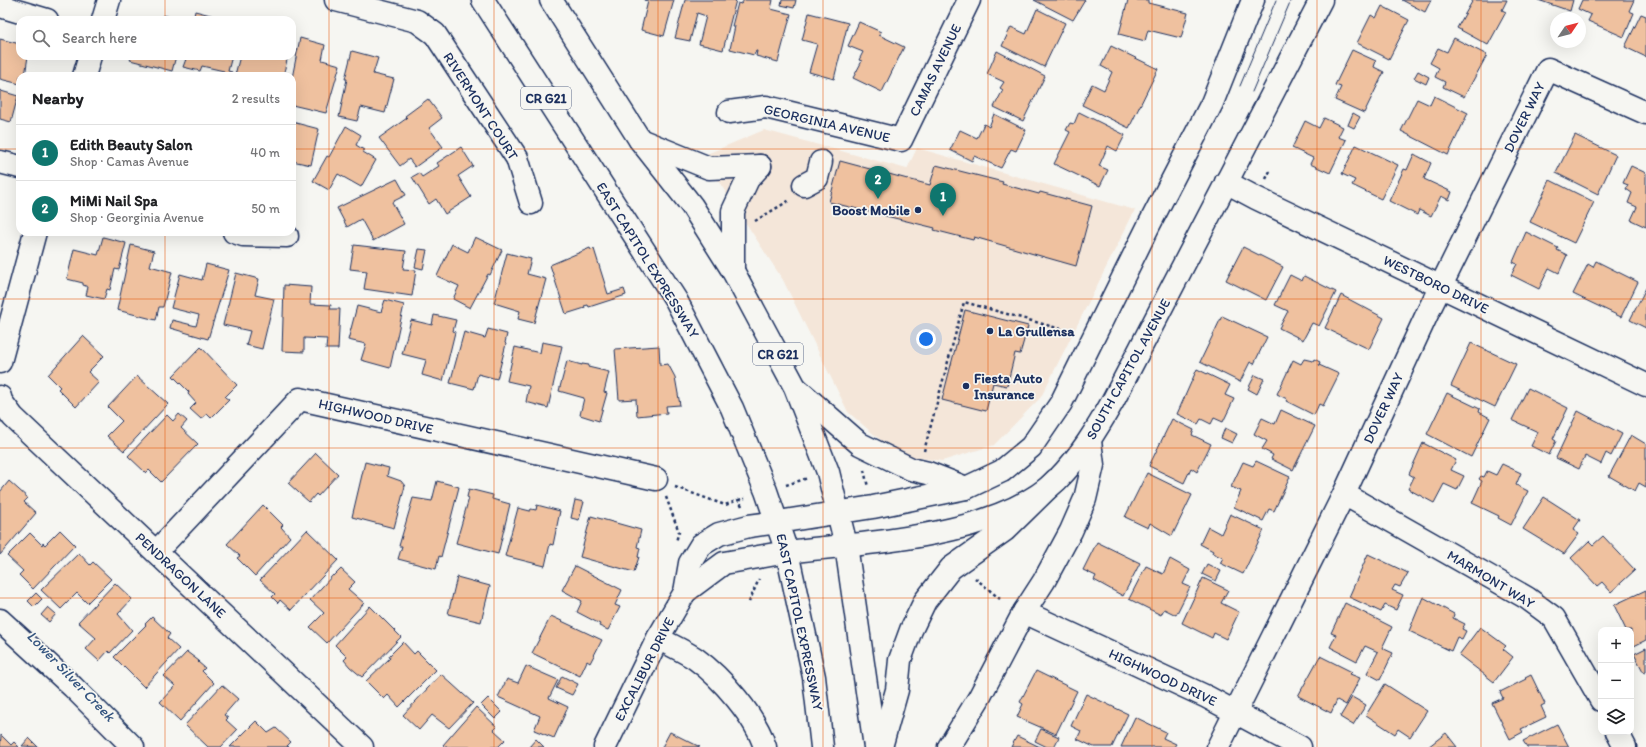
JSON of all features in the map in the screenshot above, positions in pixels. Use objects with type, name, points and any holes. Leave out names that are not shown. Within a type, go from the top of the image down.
[{"type":"main road","points":[[104,16],[109,0]]},
{"type":"main road","name":"RIVERMONT COURT","points":[[336,0],[417,21],[435,34],[517,158],[531,203]]},
{"type":"main road","name":"EAST CAPITOL EXPRESSWAY","points":[[484,0],[676,300],[732,408],[778,522],[787,552],[814,677],[822,747]]},
{"type":"main road","name":"CR G21","points":[[551,0],[640,140],[692,206],[733,271],[795,387],[828,472],[846,545],[875,747]]},
{"type":"main road","name":"CAMAS AVENUE","points":[[901,140],[969,0]]},
{"type":"main road","points":[[778,522],[837,513],[966,488],[1002,471],[1031,447],[1061,403],[1148,227],[1212,103],[1252,0]]},
{"type":"main road","name":"SOUTH CAPITOL AVENUE","points":[[787,552],[846,545],[956,528],[995,516],[1027,502],[1056,480],[1090,441],[1113,401],[1321,0]]},
{"type":"main road","points":[[0,6],[34,16]]},
{"type":"main road","points":[[85,72],[89,60]]},
{"type":"main road","name":"DOVER WAY","points":[[1218,747],[1344,494],[1441,286],[1548,69],[1646,113]]},
{"type":"main road","name":"GEORGINIA AVENUE","points":[[729,112],[766,107],[901,140]]},
{"type":"main road","points":[[640,140],[709,168],[760,166],[748,179],[733,211],[733,271]]},
{"type":"main road","points":[[0,162],[16,167]]},
{"type":"main road","points":[[804,185],[817,178],[822,162]]},
{"type":"main road","name":"WESTBORO DRIVE","points":[[1226,182],[1256,198],[1646,385]]},
{"type":"main road","points":[[0,362],[33,236]]},
{"type":"main road","points":[[795,387],[860,444],[911,470],[928,473],[966,488]]},
{"type":"main road","name":"PENDRAGON LANE","points":[[0,399],[13,417],[362,747]]},
{"type":"main road","name":"HIGHWOOD DRIVE","points":[[156,552],[300,399],[656,479]]},
{"type":"main road","points":[[949,747],[979,698],[1024,612],[1044,581],[1071,531],[1084,499],[1093,465],[1090,441]]},
{"type":"main road","points":[[881,747],[897,690],[900,660],[910,630],[925,601],[951,568],[1005,530],[1056,480]]},
{"type":"main road","name":"MARMONT WAY","points":[[1344,494],[1527,598],[1554,618],[1600,699]]},
{"type":"main road","name":"EXCALIBUR DRIVE","points":[[605,747],[658,638],[685,592],[690,563],[701,545],[719,534],[750,526],[778,522]]},
{"type":"main road","name":"EXCALIBUR DRIVE","points":[[685,592],[724,563],[787,552]]},
{"type":"main road","name":"HIGHWOOD DRIVE","points":[[1024,612],[1235,712],[1300,747]]},
{"type":"main road","points":[[0,620],[73,687],[133,747]]},
{"type":"main road","points":[[658,638],[696,659],[726,687],[746,711],[761,734],[765,747]]},
{"type":"main road","points":[[1619,735],[1625,747]]},
{"type":"path","points":[[753,222],[796,197],[804,185]]},
{"type":"path","points":[[924,454],[964,302],[1068,331]]},
{"type":"path","points":[[656,479],[725,505],[739,500]]},
{"type":"path","points":[[656,479],[669,504],[679,532],[674,547]]},
{"type":"path","points":[[974,577],[1000,599]]},
{"type":"shaded area","points":[[764,130],[907,169],[917,148],[1135,210],[1041,397],[994,445],[942,461],[898,455],[848,412],[783,280],[702,156]]},
{"type":"building","points":[[644,0],[674,0],[664,36],[641,30],[648,1]]},
{"type":"building","points":[[685,0],[736,0],[723,50],[699,44],[706,16],[697,13],[690,41],[675,38]]},
{"type":"building","points":[[744,0],[773,0],[771,9],[791,14],[778,62],[756,56],[757,51],[754,55],[730,49],[735,26],[732,26],[738,3],[741,4]]},
{"type":"building","points":[[782,0],[796,0],[794,8],[781,5]]},
{"type":"building","points":[[1034,0],[1085,0],[1073,20]]},
{"type":"building","points":[[1128,0],[1148,0],[1148,3],[1188,13],[1181,38],[1148,30],[1145,41],[1119,34]]},
{"type":"building","points":[[1402,0],[1431,0],[1425,12]]},
{"type":"building","points":[[1473,0],[1507,0],[1502,10],[1506,12],[1488,45],[1457,28]]},
{"type":"building","points":[[1538,0],[1573,0],[1570,11]]},
{"type":"building","points":[[1582,0],[1634,0],[1629,11],[1634,13],[1624,37],[1588,21],[1591,15],[1578,9]]},
{"type":"building","points":[[1382,6],[1409,20],[1389,59],[1357,43],[1371,15],[1376,18]]},
{"type":"building","points":[[1037,9],[1065,23],[1044,67],[1002,46],[1011,27],[1026,34]]},
{"type":"building","points":[[195,11],[214,16],[194,16]]},
{"type":"building","points":[[809,13],[848,23],[834,79],[809,72],[817,44],[802,40]]},
{"type":"building","points":[[1641,14],[1646,16],[1646,57],[1625,47]]},
{"type":"building","points":[[859,22],[881,32],[879,35],[904,47],[882,92],[853,78],[862,61],[859,60],[863,52],[848,46]]},
{"type":"building","points":[[300,38],[325,45],[322,60],[340,65],[326,113],[296,106],[296,72],[293,72]]},
{"type":"building","points":[[1454,38],[1487,55],[1464,97],[1443,87],[1445,82],[1435,77],[1439,68],[1430,63],[1438,48],[1447,52]]},
{"type":"building","points":[[0,39],[16,43],[16,60],[27,60],[26,72],[16,72],[16,83],[0,79]]},
{"type":"building","points":[[1111,46],[1158,69],[1129,128],[1082,105],[1092,84],[1104,90],[1112,72],[1101,66]]},
{"type":"building","points":[[1352,50],[1376,61],[1374,67],[1384,72],[1364,113],[1335,100],[1341,87],[1335,85]]},
{"type":"building","points":[[352,51],[378,58],[373,74],[394,79],[385,113],[361,107],[357,121],[339,117],[347,79],[345,79]]},
{"type":"building","points":[[997,51],[1045,76],[1023,121],[994,107],[1003,90],[1000,88],[1004,82],[987,74]]},
{"type":"building","points":[[130,60],[175,60],[172,71]]},
{"type":"building","points":[[186,60],[231,60],[228,71],[232,72],[224,72],[202,66],[200,71],[183,67]]},
{"type":"building","points":[[239,60],[287,60],[284,72],[236,72]]},
{"type":"building","points":[[1418,71],[1429,77],[1426,84],[1414,78]]},
{"type":"building","points":[[0,89],[1,91],[16,95],[16,103],[11,122],[0,119]]},
{"type":"building","points":[[1434,96],[1468,113],[1448,155],[1401,131],[1417,99],[1430,105]]},
{"type":"building","points":[[428,99],[442,118],[429,128],[443,147],[415,167],[409,159],[400,166],[379,138],[407,118],[405,116]]},
{"type":"building","points":[[1079,112],[1125,135],[1117,151],[1108,146],[1099,166],[1108,170],[1100,186],[1054,164],[1070,132],[1066,130],[1070,123],[1074,124]]},
{"type":"building","points":[[1353,113],[1360,117],[1354,128],[1348,125]]},
{"type":"building","points":[[994,114],[1026,130],[1016,151],[1011,149],[1001,168],[974,156],[972,161],[950,150],[960,130],[977,138],[984,124],[989,127]]},
{"type":"building","points":[[1324,118],[1343,127],[1338,137],[1346,140],[1330,173],[1310,164],[1313,158],[1292,148],[1305,121],[1319,128]]},
{"type":"building","points":[[296,123],[319,129],[311,165],[296,162]]},
{"type":"building","points":[[346,126],[361,135],[356,145],[364,150],[363,152],[376,160],[361,187],[338,174],[329,190],[313,181],[327,156],[329,157]]},
{"type":"building","points":[[1575,135],[1616,155],[1598,194],[1556,173]]},
{"type":"building","points":[[1356,145],[1398,165],[1381,199],[1352,185],[1355,180],[1342,174]]},
{"type":"building","points":[[461,147],[473,166],[458,176],[471,197],[445,214],[436,199],[429,204],[412,177],[419,173],[422,177],[439,166],[437,163]]},
{"type":"building","points":[[1414,154],[1431,163],[1424,179],[1452,192],[1449,200],[1441,196],[1431,216],[1419,210],[1417,215],[1389,201],[1404,169],[1407,170]]},
{"type":"building","points":[[840,161],[930,185],[936,165],[1003,182],[1002,184],[1039,194],[1040,192],[1092,206],[1076,266],[974,237],[973,240],[934,230],[935,228],[829,202]]},
{"type":"building","points":[[1631,166],[1646,173],[1646,227],[1631,220],[1637,207],[1628,203],[1632,193],[1626,189],[1628,185],[1623,183]]},
{"type":"building","points":[[397,179],[406,195],[392,202],[404,224],[373,241],[361,219],[347,227],[337,208]]},
{"type":"building","points":[[1550,180],[1594,202],[1574,243],[1530,222]]},
{"type":"building","points":[[1526,232],[1558,248],[1557,250],[1567,255],[1559,273],[1549,268],[1539,289],[1511,275],[1517,264],[1513,262]]},
{"type":"building","points":[[103,237],[126,243],[119,270],[115,269],[110,290],[107,289],[104,299],[86,295],[88,287],[83,285],[83,283],[67,279],[74,249],[98,255]]},
{"type":"building","points":[[475,237],[502,250],[490,275],[488,274],[470,308],[453,299],[459,286],[437,276],[452,244],[468,252]]},
{"type":"building","points":[[131,245],[154,251],[150,266],[172,272],[163,307],[159,307],[156,320],[117,310]]},
{"type":"building","points":[[354,245],[406,251],[403,269],[416,270],[412,296],[364,289],[367,271],[350,269]]},
{"type":"building","points":[[1243,247],[1283,267],[1266,300],[1226,280]]},
{"type":"building","points":[[590,248],[591,250],[594,249],[608,294],[624,289],[626,295],[589,307],[588,305],[584,306],[585,308],[566,314],[550,265]]},
{"type":"building","points":[[419,249],[427,250],[423,269],[415,267]]},
{"type":"building","points":[[507,253],[531,259],[527,274],[546,279],[534,323],[518,319],[520,311],[494,303]]},
{"type":"building","points":[[1596,261],[1638,282],[1621,317],[1573,294],[1588,264],[1593,267]]},
{"type":"building","points":[[206,264],[229,270],[208,339],[170,328],[172,320],[196,326],[199,315],[171,308],[180,274],[202,280]]},
{"type":"building","points":[[236,273],[259,279],[255,295],[274,299],[262,349],[246,345],[250,331],[223,325]]},
{"type":"building","points":[[1290,275],[1302,281],[1304,276],[1336,292],[1319,326],[1312,323],[1303,340],[1279,328],[1288,311],[1275,305]]},
{"type":"building","points":[[284,285],[311,287],[310,304],[331,305],[330,309],[340,309],[338,349],[326,349],[327,339],[304,338],[304,352],[282,351]]},
{"type":"building","points":[[1646,288],[1646,328],[1630,320]]},
{"type":"building","points":[[1341,295],[1384,318],[1369,349],[1325,328]]},
{"type":"building","points":[[385,300],[404,305],[390,368],[361,360],[366,344],[348,340],[357,306],[381,312]]},
{"type":"building","points":[[965,310],[1028,326],[1020,354],[1015,353],[1007,386],[993,383],[986,411],[942,400]]},
{"type":"building","points":[[434,315],[456,320],[453,331],[455,332],[443,381],[422,375],[426,360],[402,354],[411,320],[432,325]]},
{"type":"building","points":[[1222,316],[1267,337],[1254,364],[1250,362],[1240,382],[1200,362]]},
{"type":"building","points":[[488,329],[507,334],[497,379],[478,374],[474,389],[450,383],[464,332],[485,338]]},
{"type":"building","points":[[83,336],[104,356],[88,372],[99,382],[76,407],[58,389],[60,387],[48,375]]},
{"type":"building","points":[[542,342],[562,346],[548,408],[526,402],[529,386],[507,381],[515,347],[540,353]]},
{"type":"building","points":[[1471,343],[1516,364],[1495,407],[1451,386]]},
{"type":"building","points":[[659,346],[660,365],[668,364],[675,377],[680,405],[666,406],[667,413],[637,416],[636,399],[619,400],[615,349]]},
{"type":"building","points":[[201,347],[237,385],[225,397],[229,400],[211,418],[207,414],[201,419],[190,409],[196,403],[188,394],[189,392],[173,376]]},
{"type":"building","points":[[1304,359],[1313,361],[1314,359],[1320,362],[1319,365],[1339,374],[1323,406],[1319,404],[1314,415],[1286,401],[1287,399],[1277,394],[1293,360],[1301,364]]},
{"type":"building","points":[[567,361],[582,365],[589,365],[588,367],[609,372],[604,392],[607,393],[599,421],[580,415],[584,398],[559,391]]},
{"type":"building","points":[[1197,369],[1230,385],[1225,395],[1234,399],[1223,422],[1214,418],[1211,424],[1201,419],[1198,424],[1177,414]]},
{"type":"building","points":[[1255,375],[1264,379],[1257,394],[1248,389]]},
{"type":"building","points":[[137,376],[168,404],[124,451],[107,436],[122,421],[108,407]]},
{"type":"building","points":[[1528,388],[1568,408],[1553,439],[1556,441],[1549,455],[1531,446],[1538,432],[1512,420]]},
{"type":"building","points":[[1447,393],[1480,409],[1479,412],[1490,418],[1471,457],[1427,434]]},
{"type":"building","points":[[1281,410],[1315,426],[1293,470],[1271,459],[1273,455],[1262,449],[1267,441],[1254,434],[1262,418],[1275,424]]},
{"type":"building","points":[[1578,411],[1622,434],[1611,456],[1606,453],[1601,464],[1585,456],[1579,469],[1556,458]]},
{"type":"building","points":[[179,414],[187,421],[181,428],[198,444],[161,482],[149,470],[146,473],[128,456],[167,415],[173,421]]},
{"type":"building","points":[[1172,419],[1194,430],[1192,435],[1211,444],[1197,472],[1191,468],[1184,483],[1149,466]]},
{"type":"building","points":[[1225,428],[1237,434],[1232,443],[1221,438]]},
{"type":"building","points":[[1631,435],[1646,444],[1646,487],[1639,483],[1635,491],[1609,476]]},
{"type":"building","points":[[1423,443],[1456,460],[1451,470],[1464,476],[1457,490],[1444,484],[1434,503],[1408,489],[1414,477],[1409,474]]},
{"type":"building","points":[[316,453],[338,474],[318,496],[316,494],[309,502],[288,483]]},
{"type":"building","points":[[1256,461],[1290,477],[1274,511],[1269,509],[1263,521],[1234,507],[1241,491],[1231,487],[1243,462],[1253,466]]},
{"type":"building","points":[[365,462],[389,468],[387,476],[401,481],[405,486],[394,528],[352,517]]},
{"type":"building","points":[[1502,464],[1521,473],[1516,485],[1528,491],[1511,525],[1498,518],[1499,516],[1472,503],[1482,481],[1479,479],[1481,476],[1484,477],[1487,471],[1496,475]]},
{"type":"building","points":[[1147,473],[1192,495],[1172,536],[1150,523],[1148,528],[1125,517]]},
{"type":"building","points":[[9,481],[28,498],[24,502],[36,513],[0,555],[0,492]]},
{"type":"building","points":[[437,481],[459,487],[441,557],[439,556],[436,569],[398,559],[402,546],[399,546],[413,498],[432,501]]},
{"type":"building","points":[[469,489],[493,495],[492,499],[510,504],[498,554],[456,543],[469,498],[467,497]]},
{"type":"building","points":[[1544,497],[1580,520],[1573,530],[1579,534],[1564,554],[1523,529]]},
{"type":"building","points":[[575,500],[584,502],[579,520],[571,518]]},
{"type":"building","points":[[263,505],[283,525],[281,527],[290,537],[255,576],[237,558],[240,556],[227,544]]},
{"type":"building","points":[[537,505],[560,511],[553,545],[550,544],[545,566],[505,556],[518,508],[530,511],[531,509],[536,510]]},
{"type":"building","points":[[1230,514],[1264,530],[1243,574],[1220,563],[1223,558],[1212,553],[1213,551],[1200,544],[1208,527],[1221,534]]},
{"type":"building","points":[[591,516],[641,530],[637,547],[640,548],[639,557],[634,572],[580,557]]},
{"type":"building","points":[[60,530],[75,545],[33,589],[19,575],[23,571],[7,556],[30,533],[42,545],[43,543],[45,545]]},
{"type":"building","points":[[307,530],[338,560],[291,610],[280,600],[278,603],[272,597],[275,594],[260,580]]},
{"type":"building","points":[[1603,536],[1635,570],[1611,592],[1602,582],[1597,586],[1571,558],[1589,541],[1593,545]]},
{"type":"building","points":[[1097,542],[1140,563],[1123,596],[1094,580],[1096,576],[1083,570]]},
{"type":"building","points":[[79,553],[90,565],[93,562],[111,579],[87,603],[77,593],[61,609],[41,590]]},
{"type":"building","points":[[1368,554],[1408,573],[1400,587],[1395,585],[1392,590],[1403,595],[1396,610],[1385,605],[1381,612],[1349,597]]},
{"type":"building","points":[[1170,559],[1190,570],[1183,584],[1190,587],[1176,615],[1164,609],[1161,615],[1129,599],[1146,566],[1163,574]]},
{"type":"building","points":[[1207,564],[1221,571],[1216,581],[1202,574]]},
{"type":"building","points":[[575,566],[622,590],[615,605],[620,607],[608,630],[577,612],[582,601],[562,590]]},
{"type":"building","points":[[341,569],[355,582],[348,589],[364,603],[327,643],[310,627],[324,613],[310,600],[333,575],[334,576]]},
{"type":"building","points":[[457,577],[490,586],[481,622],[448,614]]},
{"type":"building","points":[[1203,578],[1228,590],[1221,603],[1239,612],[1226,639],[1214,633],[1212,638],[1182,623]]},
{"type":"building","points":[[115,583],[132,599],[118,614],[132,630],[110,653],[108,651],[99,661],[86,649],[96,638],[78,622]]},
{"type":"building","points":[[1646,590],[1646,640],[1634,646],[1634,627],[1625,627],[1614,605]]},
{"type":"building","points":[[36,593],[42,599],[34,607],[28,601]]},
{"type":"building","points":[[1423,597],[1454,614],[1453,618],[1465,624],[1462,629],[1466,631],[1462,639],[1457,637],[1451,651],[1409,631]]},
{"type":"building","points":[[1345,603],[1392,627],[1382,648],[1393,653],[1380,680],[1367,673],[1378,652],[1365,646],[1357,661],[1330,647],[1336,635],[1331,633]]},
{"type":"building","points":[[370,606],[401,637],[362,677],[344,660],[347,657],[335,645]]},
{"type":"building","points":[[48,607],[56,614],[49,622],[41,615]]},
{"type":"building","points":[[551,616],[602,640],[590,663],[587,661],[580,676],[532,653]]},
{"type":"building","points":[[152,617],[170,634],[167,638],[179,649],[144,687],[114,657]]},
{"type":"building","points":[[1480,627],[1506,646],[1503,649],[1513,657],[1494,682],[1459,655]]},
{"type":"building","points":[[403,642],[414,654],[417,651],[436,670],[399,707],[388,695],[384,699],[366,681],[390,658],[389,656]]},
{"type":"building","points":[[1646,648],[1646,672],[1644,673],[1634,654]]},
{"type":"building","points":[[187,652],[199,661],[198,662],[205,668],[202,671],[214,683],[180,721],[160,702],[175,686],[164,676]]},
{"type":"building","points":[[1320,656],[1352,672],[1350,674],[1360,678],[1346,705],[1337,700],[1331,713],[1298,696]]},
{"type":"building","points":[[526,666],[558,680],[549,698],[568,707],[554,738],[534,730],[540,716],[498,697],[507,679],[518,683]]},
{"type":"building","points":[[1036,671],[1077,691],[1056,734],[1017,717],[1023,704],[1020,702]]},
{"type":"building","points":[[441,674],[473,703],[449,728],[432,715],[419,730],[403,715]]},
{"type":"building","points":[[1531,675],[1545,704],[1541,706],[1546,717],[1521,729],[1523,732],[1510,739],[1492,703],[1503,698],[1500,692]]},
{"type":"building","points":[[562,676],[578,684],[572,695],[556,688]]},
{"type":"building","points":[[1385,684],[1427,711],[1410,737],[1398,729],[1395,734],[1366,715]]},
{"type":"building","points":[[222,685],[238,699],[224,715],[228,718],[226,720],[237,730],[221,747],[208,747],[185,725]]},
{"type":"building","points":[[1086,694],[1128,714],[1112,747],[1094,747],[1077,739],[1081,731],[1071,726]]},
{"type":"building","points":[[1352,697],[1366,705],[1353,725],[1340,717]]},
{"type":"building","points":[[488,698],[502,712],[495,719],[481,705]]},
{"type":"building","points":[[476,707],[497,727],[494,730],[505,740],[498,747],[445,747],[443,745]]},
{"type":"building","points":[[1135,717],[1166,732],[1163,738],[1176,744],[1174,747],[1121,747]]},
{"type":"building","points":[[256,721],[268,733],[276,728],[291,742],[287,746],[289,747],[230,747]]},
{"type":"building","points":[[1557,724],[1569,747],[1527,747],[1523,741]]},
{"type":"building","points":[[1041,729],[1059,737],[1054,747],[1047,747],[1035,741]]},
{"type":"building","points":[[670,732],[700,747],[662,747]]},
{"type":"building","points":[[1446,733],[1457,747],[1428,747]]},
{"type":"building","points":[[1,735],[11,745],[14,742],[19,747],[0,747]]},
{"type":"building","points":[[1017,736],[1040,747],[1011,747]]},
{"type":"building","points":[[29,738],[38,747],[22,746]]},
{"type":"building","points":[[536,739],[544,747],[529,747]]},
{"type":"tram line","points":[[1240,86],[1276,0]]},
{"type":"tram line","points":[[1252,92],[1291,0]]},
{"type":"place","name":"MiMi Nail Spa","points":[[878,199]]},
{"type":"place","name":"Boost Mobile","points":[[918,210]]},
{"type":"place","name":"Edith Beauty Salon","points":[[943,216]]},
{"type":"place","name":"La Grullensa","points":[[990,331]]},
{"type":"place","name":"Fiesta Auto Insurance","points":[[966,386]]},
{"type":"water label","name":"Lower Silver Creek","points":[[71,676]]}]
